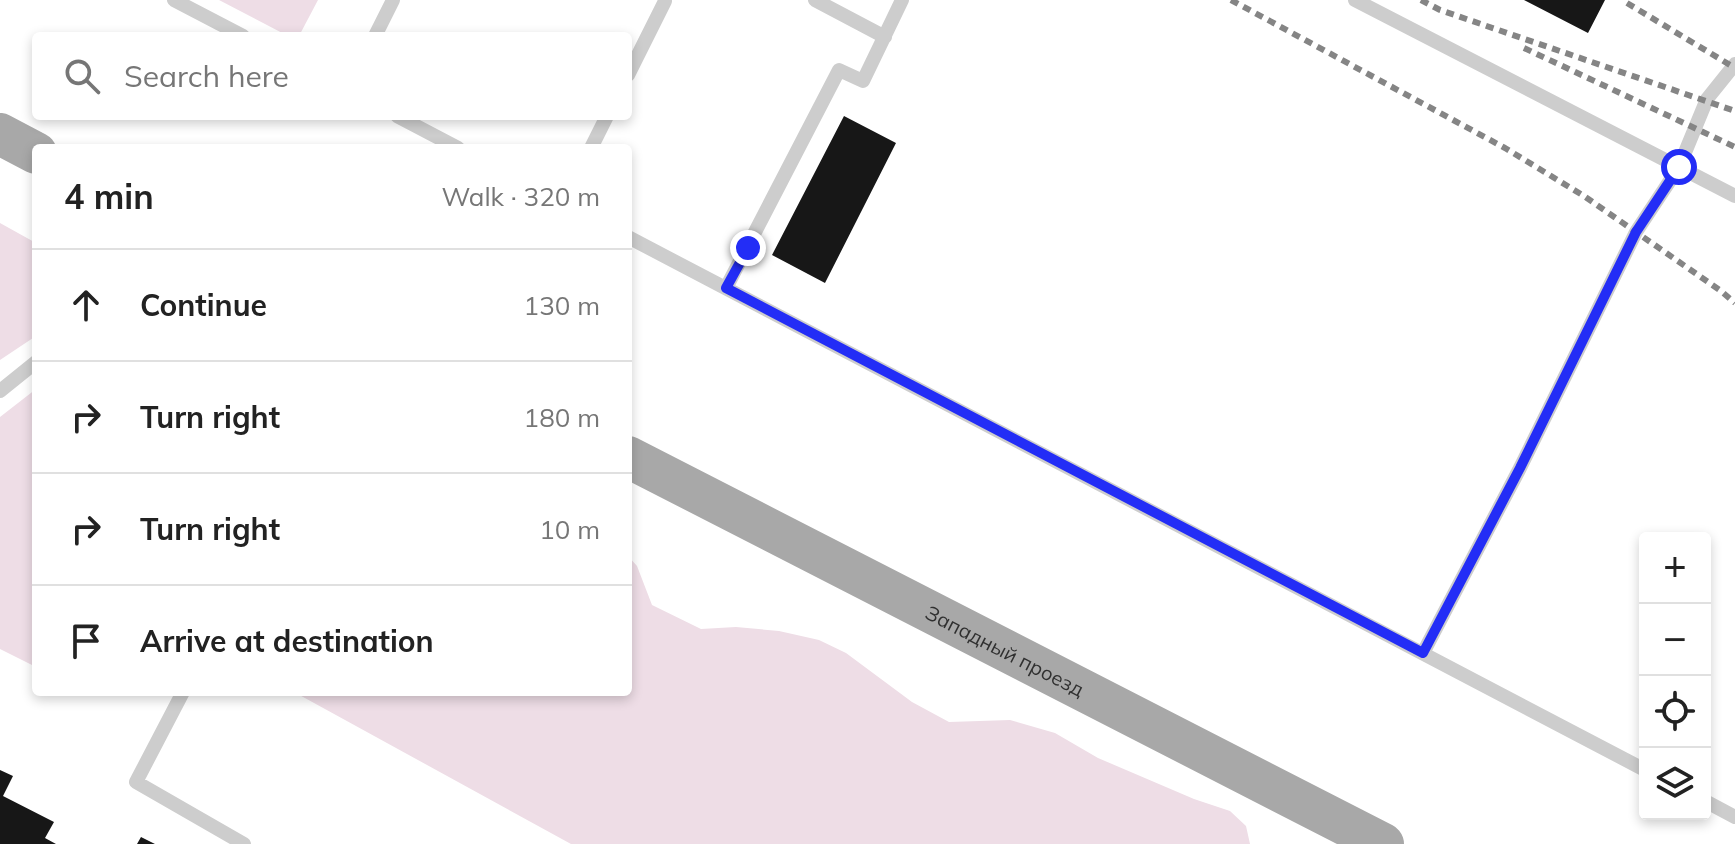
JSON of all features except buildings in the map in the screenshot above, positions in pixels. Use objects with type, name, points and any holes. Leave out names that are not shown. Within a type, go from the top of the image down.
[{"type":"main road","points":[[0,134],[32,151]]},
{"type":"main road","name":"Западный проезд","points":[[632,459],[1363,840]]},
{"type":"lane","points":[[174,0],[235,32]]},
{"type":"lane","points":[[377,32],[393,0]]},
{"type":"lane","points":[[815,0],[885,37]]},
{"type":"lane","points":[[726,288],[839,70],[863,81],[902,0]]},
{"type":"lane","points":[[1355,0],[1735,196]]},
{"type":"lane","points":[[632,67],[665,1]]},
{"type":"lane","points":[[1423,653],[1520,468],[1636,232],[1679,167],[1707,99],[1735,64]]},
{"type":"lane","points":[[405,120],[450,144]]},
{"type":"lane","points":[[593,144],[605,120]]},
{"type":"lane","points":[[632,239],[1639,767]]},
{"type":"lane","points":[[0,391],[32,365]]},
{"type":"lane","points":[[181,696],[136,782],[244,844]]},
{"type":"lane","points":[[1711,804],[1735,817]]},
{"type":"shaded area","points":[[219,0],[318,0],[301,32],[280,32]]},
{"type":"shaded area","points":[[0,223],[32,241],[32,339],[0,360]]},
{"type":"shaded area","points":[[32,392],[32,665],[0,649],[0,417]]},
{"type":"shaded area","points":[[632,560],[652,605],[701,629],[736,627],[779,631],[819,640],[846,653],[912,702],[949,722],[1010,720],[1055,733],[1098,758],[1230,811],[1246,826],[1250,844],[571,844],[301,696],[632,696]]},
{"type":"railway","points":[[1231,0],[1505,148],[1584,196],[1735,303]]},
{"type":"railway","points":[[1421,0],[1440,10],[1735,111]]},
{"type":"railway","points":[[1627,3],[1735,68]]},
{"type":"railway","points":[[1524,48],[1735,147]]},
{"type":"route","points":[[748,248],[726,288],[1423,653],[1520,468],[1636,232],[1679,167]]}]
